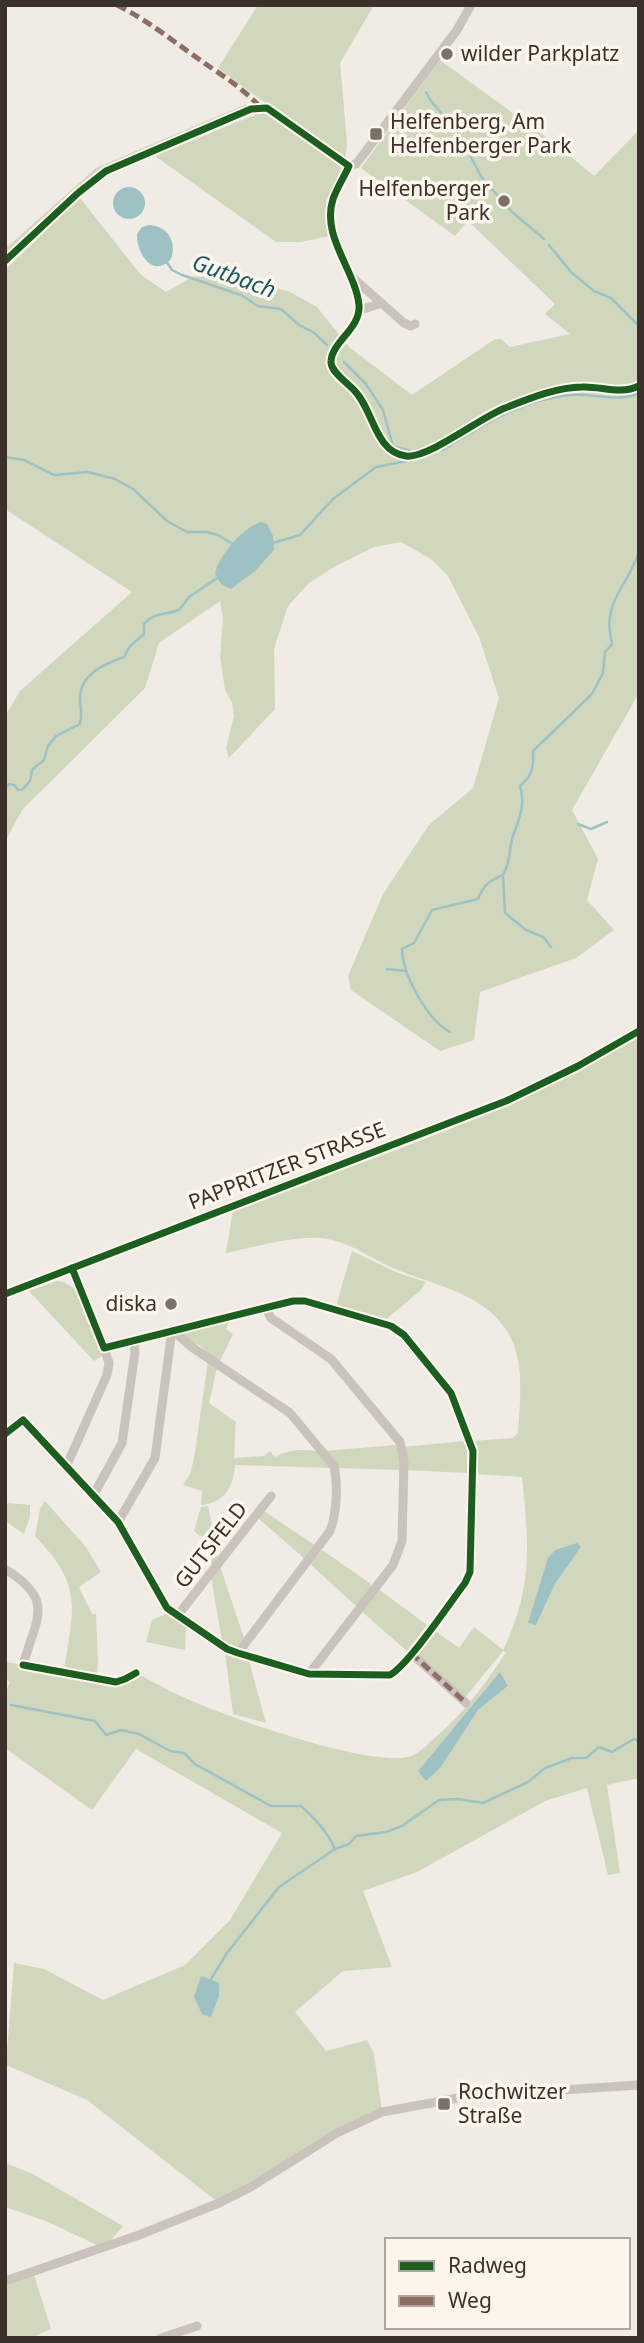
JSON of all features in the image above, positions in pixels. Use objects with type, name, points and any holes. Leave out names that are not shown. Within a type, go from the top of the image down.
[{"type":"street","points":[[471,5],[457,30],[363,155],[349,166],[333,200],[333,237],[351,277],[359,310],[358,318],[333,354],[330,362],[333,369],[359,394],[368,407],[383,444],[391,452],[411,457],[429,450],[503,408],[566,388],[620,391],[639,386]]},
{"type":"street","points":[[5,261],[78,193],[106,171],[251,109],[267,108],[349,166]]},
{"type":"street","points":[[351,277],[404,323],[411,326],[415,324]]},
{"type":"street","points":[[359,310],[379,304]]},
{"type":"street","name":"PAPPRITZER STRASSE","points":[[5,1294],[475,1114],[578,1066],[639,1031]]},
{"type":"street","points":[[66,1467],[107,1375],[109,1363],[72,1268]]},
{"type":"street","points":[[5,1434],[23,1420],[118,1522],[167,1608],[227,1649],[309,1674],[390,1675],[396,1672],[465,1583],[470,1572],[473,1451],[450,1393],[404,1335],[391,1326],[305,1301],[293,1301],[104,1348]]},
{"type":"street","points":[[265,1307],[271,1318],[331,1359],[400,1442],[404,1462],[402,1541],[399,1553],[393,1565],[309,1674]]},
{"type":"street","points":[[118,1522],[155,1458],[172,1330]]},
{"type":"street","points":[[172,1330],[193,1348],[290,1413],[334,1466],[336,1475],[333,1523],[330,1531],[238,1653]]},
{"type":"street","points":[[93,1496],[122,1443],[135,1352],[134,1340]]},
{"type":"street","name":"GUTSFELD","points":[[178,1615],[271,1496]]},
{"type":"street","points":[[5,1569],[29,1587],[37,1597],[39,1608],[23,1665]]},
{"type":"street","points":[[411,1653],[466,1703]]},
{"type":"street","points":[[5,2281],[139,2235],[219,2203],[249,2188],[337,2133],[382,2112],[468,2096],[639,2085]]},
{"type":"street","points":[[161,2338],[197,2326]]},
{"type":"green space","points":[[258,5],[374,5],[340,63],[347,142],[345,167],[326,214],[329,236],[301,242],[276,242],[155,156],[259,113],[267,104],[218,68]]},
{"type":"green space","points":[[440,60],[558,146],[594,176],[639,130],[639,693],[572,810],[598,859],[587,900],[614,930],[576,958],[480,992],[474,1040],[440,1051],[351,990],[348,976],[383,894],[429,825],[473,788],[499,698],[479,637],[448,576],[431,559],[401,542],[374,547],[334,567],[309,583],[288,606],[274,649],[275,709],[229,758],[226,748],[234,716],[232,702],[225,690],[220,656],[223,619],[220,601],[159,643],[145,688],[22,810],[5,842],[5,716],[20,691],[132,592],[5,509],[5,270],[80,198],[141,275],[166,292],[194,276],[256,282],[290,292],[317,307],[349,347],[412,395],[495,339],[501,339],[510,347],[570,334],[545,314],[555,304],[468,221],[455,236],[361,168]]},
{"type":"green space","points":[[246,104],[247,107],[113,164],[5,257],[5,249],[96,168]]},
{"type":"green space","points":[[639,1036],[639,1778],[607,1785],[620,1873],[608,1875],[587,1788],[545,1801],[417,1872],[363,1891],[392,1967],[343,1971],[295,2012],[326,2051],[367,2040],[374,2054],[382,2112],[219,2203],[87,2100],[6,2065],[14,1963],[44,1969],[103,2000],[185,1965],[230,1920],[282,1833],[136,1749],[92,1810],[5,1748],[5,1694],[10,1682],[5,1678],[5,1662],[80,1674],[64,1670],[72,1613],[71,1598],[61,1569],[35,1536],[40,1509],[45,1501],[86,1547],[101,1572],[79,1587],[92,1614],[96,1614],[96,1678],[116,1680],[136,1673],[230,1716],[336,1749],[368,1756],[396,1758],[421,1751],[462,1711],[506,1652],[503,1651],[464,1699],[419,1657],[418,1652],[434,1630],[459,1648],[474,1627],[503,1650],[520,1607],[527,1545],[522,1477],[476,1474],[473,1441],[513,1438],[518,1433],[520,1379],[512,1340],[495,1316],[469,1298],[395,1269],[341,1243],[321,1238],[298,1239],[226,1253],[233,1210],[492,1112],[591,1064]],"holes":[[[581,1547],[555,1584],[536,1625],[555,1550]],[[500,1673],[508,1686],[478,1710],[426,1781],[418,1771]]]},
{"type":"green space","points":[[352,1251],[398,1273],[426,1282],[421,1290],[384,1321],[336,1306]]},
{"type":"green space","points":[[57,1281],[75,1289],[102,1356],[94,1361],[29,1291]]},
{"type":"green space","points":[[229,1321],[226,1329],[233,1334],[219,1363],[198,1344],[195,1347],[184,1336],[185,1332]]},
{"type":"green space","points":[[208,1361],[217,1368],[209,1403],[236,1422],[234,1458],[264,1456],[270,1451],[275,1457],[291,1451],[312,1450],[318,1451],[331,1468],[235,1465],[230,1487],[222,1497],[201,1505],[202,1491],[183,1485],[190,1474],[194,1459]]},
{"type":"green space","points":[[464,1441],[467,1450],[467,1473],[405,1470],[403,1447]]},
{"type":"green space","points":[[395,1445],[400,1453],[400,1470],[337,1468],[325,1451]]},
{"type":"green space","points":[[5,1505],[30,1505],[30,1517],[24,1534],[5,1521]]},
{"type":"green space","points":[[208,1506],[218,1559],[212,1568],[208,1537],[200,1536],[194,1531],[201,1507]]},
{"type":"green space","points":[[264,1511],[316,1546],[306,1560],[258,1518]]},
{"type":"green space","points":[[322,1550],[371,1584],[371,1588],[356,1606],[310,1564]]},
{"type":"green space","points":[[220,1566],[244,1638],[237,1648],[222,1641],[211,1577]]},
{"type":"green space","points":[[377,1588],[427,1625],[407,1651],[360,1610]]},
{"type":"green space","points":[[166,1614],[186,1627],[185,1650],[146,1642],[152,1620]]},
{"type":"green space","points":[[225,1653],[249,1661],[266,1723],[233,1714]]},
{"type":"green space","points":[[5,2163],[31,2173],[123,2226],[109,2242],[99,2246],[46,2221],[5,2207]]},
{"type":"green space","points":[[34,2275],[51,2329],[31,2338],[5,2338],[5,2285]]},
{"type":"water","points":[[129,187],[141,191],[145,203],[141,215],[129,219],[117,215],[113,203],[117,191]]},
{"type":"water","points":[[149,225],[161,228],[172,241],[171,259],[158,266],[147,261],[137,241],[137,234],[142,227]]},
{"type":"water","points":[[261,522],[267,524],[273,536],[274,550],[255,571],[231,589],[221,584],[215,574],[226,551],[239,536]]},
{"type":"water","points":[[577,1543],[581,1547],[555,1584],[536,1625],[528,1623],[548,1558],[555,1550]]},
{"type":"water","points":[[500,1672],[508,1686],[478,1710],[440,1768],[426,1781],[418,1771]]},
{"type":"water","points":[[201,1976],[219,1983],[219,1996],[211,2017],[202,2014],[194,1997]]},
{"type":"waterway","points":[[426,92],[452,125]]},
{"type":"waterway","points":[[457,131],[482,178],[512,212],[544,239]]},
{"type":"waterway","points":[[549,245],[571,272],[594,291],[611,298],[639,326]]},
{"type":"waterway","name":"Gutbach","points":[[166,261],[172,270],[182,275],[241,295],[258,306],[281,309],[327,345]]},
{"type":"waterway","name":"Gutbach","points":[[344,362],[366,384],[383,410],[393,446],[411,451]]},
{"type":"waterway","points":[[439,448],[443,450],[519,408],[553,397],[587,395],[614,398],[639,393]]},
{"type":"waterway","points":[[411,452],[433,445]]},
{"type":"waterway","points":[[5,457],[24,460],[54,475],[88,472],[115,479],[133,489],[167,521],[187,532],[218,535],[234,545]]},
{"type":"waterway","points":[[273,543],[300,535],[333,499],[376,467],[408,459]]},
{"type":"waterway","points":[[450,1032],[441,1026],[417,995],[406,970],[402,949],[414,943],[432,910],[478,899],[488,884],[503,875],[521,812],[520,786],[531,771],[533,751],[592,694],[603,673],[605,652],[612,644],[610,617],[613,606],[639,552]]},
{"type":"waterway","points":[[5,788],[9,784],[18,790],[23,789],[30,781],[32,770],[44,760],[48,746],[56,736],[80,724],[80,692],[88,677],[108,663],[124,657],[130,646],[144,634],[144,624],[148,620],[179,610],[189,597],[220,576]]},
{"type":"waterway","points":[[578,824],[591,829],[607,822]]},
{"type":"waterway","points":[[503,875],[505,913],[526,930],[543,937],[551,947]]},
{"type":"waterway","points":[[387,969],[405,971]]},
{"type":"waterway","points":[[11,1705],[95,1721],[106,1735],[121,1730],[139,1734],[170,1751],[184,1753],[195,1764],[271,1806],[301,1806],[320,1826],[335,1849],[349,1844],[356,1836],[386,1832],[402,1826],[439,1800],[458,1799],[483,1803],[528,1782],[545,1768],[572,1758],[586,1758],[599,1747],[612,1752],[634,1739],[639,1741]]},
{"type":"waterway","points":[[211,1979],[227,1953],[279,1887],[335,1849]]},
{"type":"marked path","points":[[117,5],[223,76],[260,107]]},
{"type":"marked path","points":[[411,1653],[466,1703]]},
{"type":"cycle path","points":[[5,261],[78,193],[106,171],[251,109],[267,108],[349,166],[333,199],[331,227],[352,279],[359,305],[356,321],[336,347],[331,365],[360,397],[381,438],[395,453],[406,456],[427,451],[495,413],[553,391],[582,387],[625,390],[639,386]]},
{"type":"cycle path","points":[[5,1294],[506,1101],[578,1066],[639,1031]]},
{"type":"cycle path","points":[[5,1434],[23,1420],[118,1522],[167,1608],[227,1649],[238,1653],[309,1674],[390,1675],[429,1633],[470,1572],[473,1451],[451,1393],[404,1335],[391,1326],[305,1301],[293,1301],[104,1348],[72,1268]]},
{"type":"cycle path","points":[[23,1665],[116,1682],[136,1673]]},
{"type":"place","name":"wilder Parkplatz","points":[[447,54]]},
{"type":"place","name":"Helfenberg, Am Helfenberger Park","points":[[376,134]]},
{"type":"place","name":"Helfenberger Park","points":[[504,201]]},
{"type":"place","name":"diska","points":[[171,1304]]},
{"type":"place","name":"Rochwitzer Straße","points":[[444,2104]]}]
